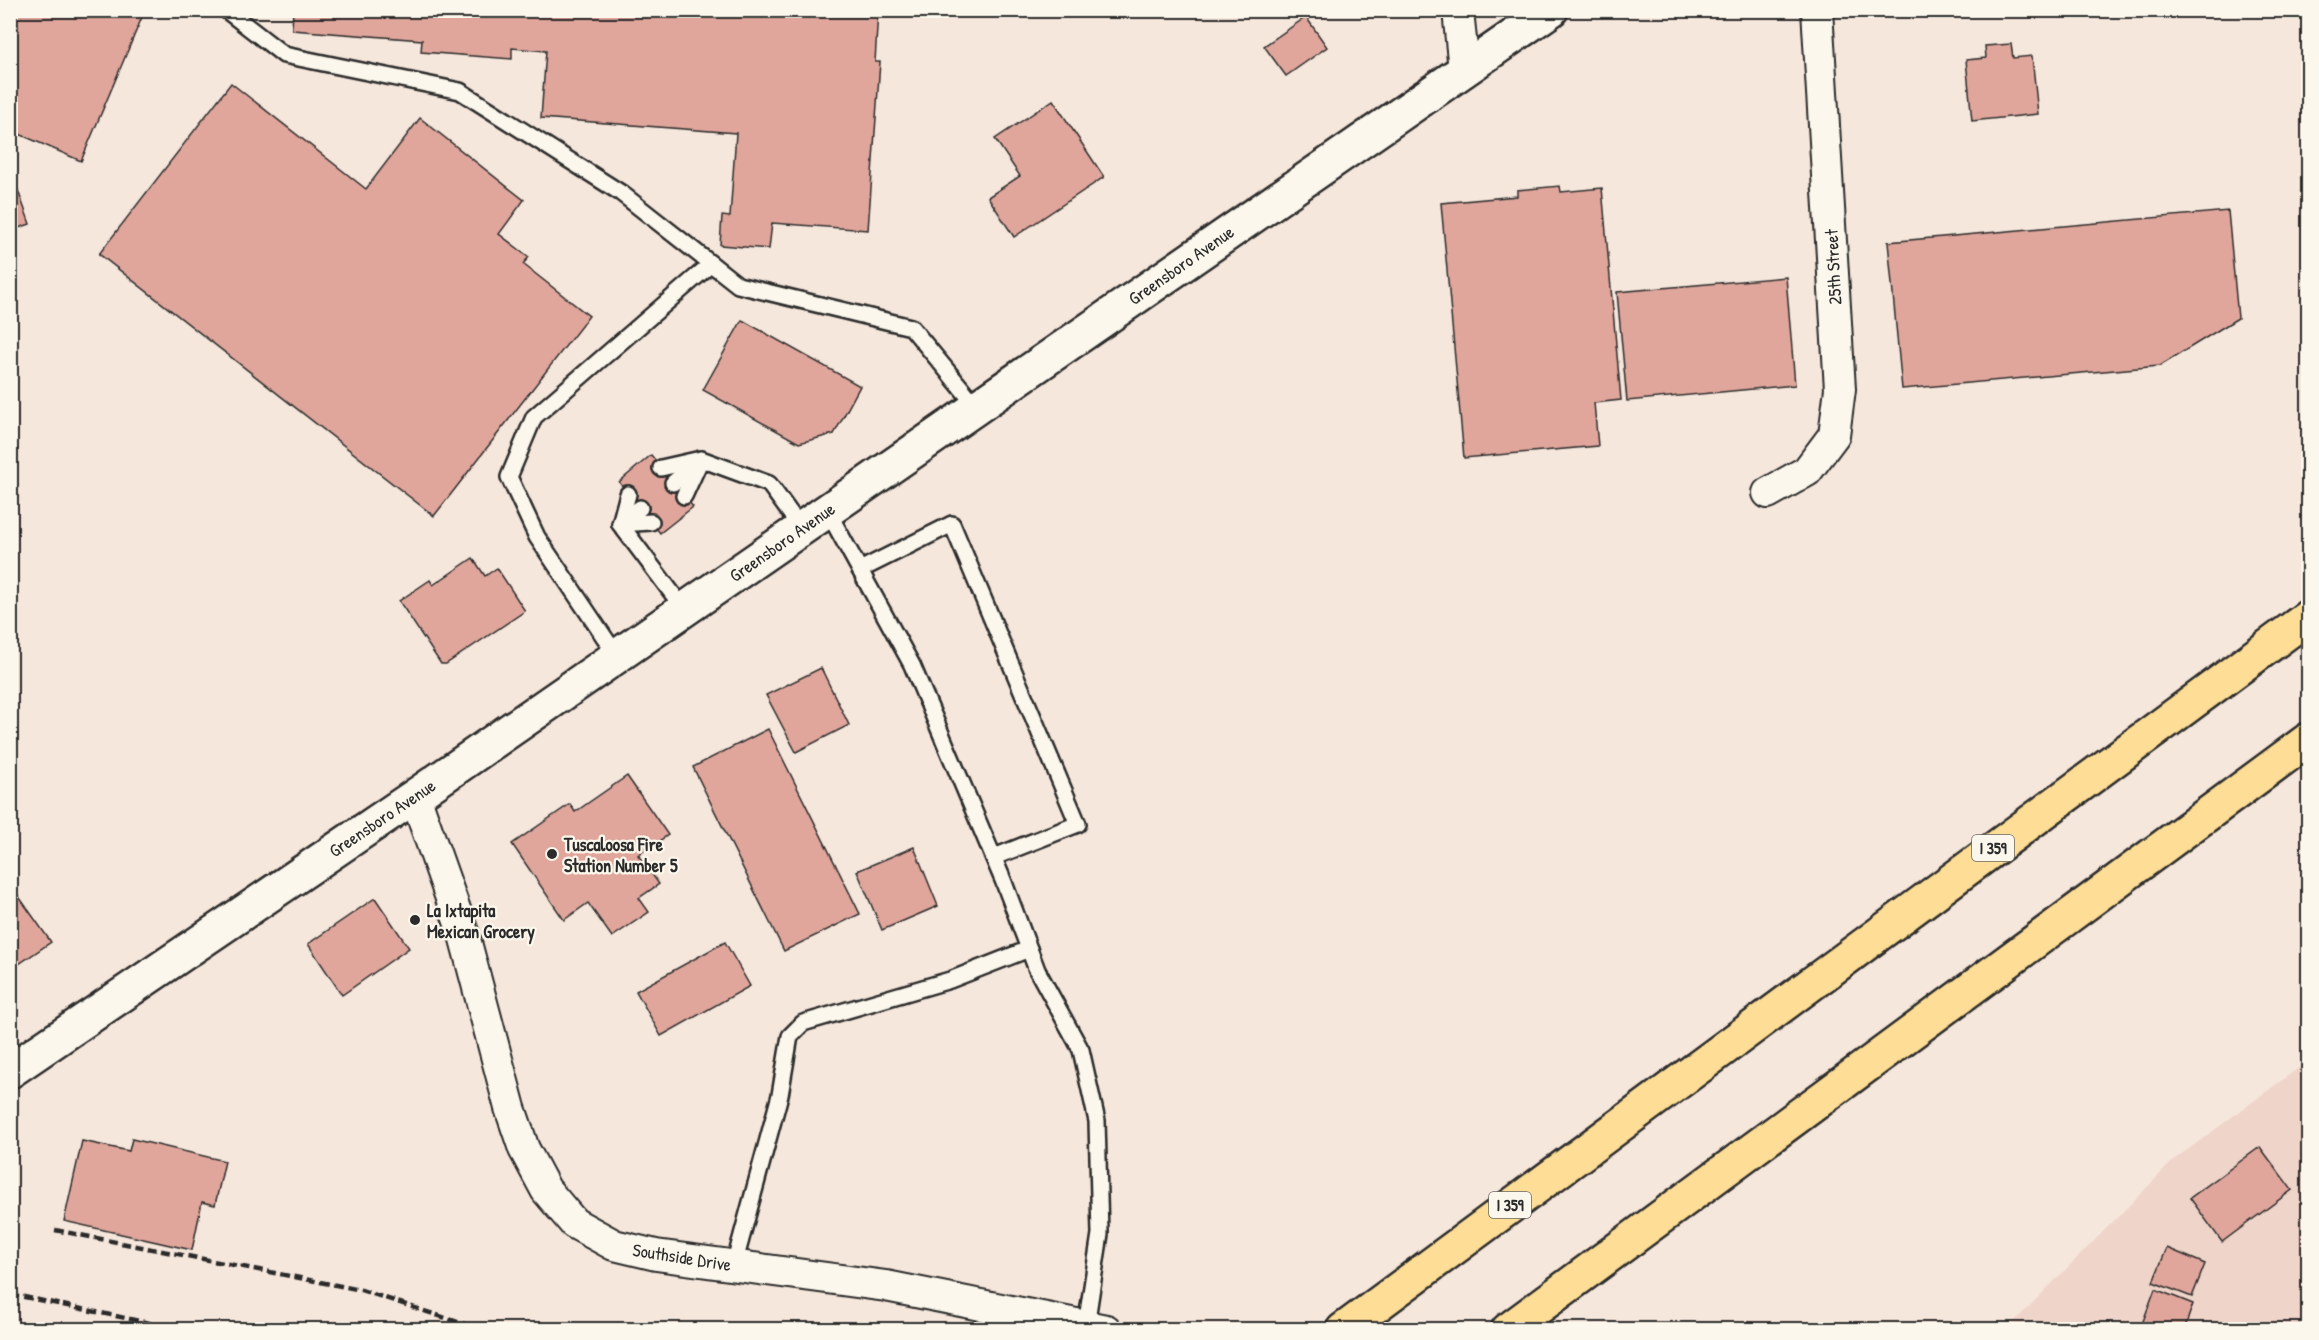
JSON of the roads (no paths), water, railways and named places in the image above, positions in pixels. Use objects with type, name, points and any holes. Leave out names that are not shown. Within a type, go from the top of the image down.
[{"type":"highway","name":"I 359","points":[[1342,1329],[2308,617]]},
{"type":"highway","points":[[1508,1329],[2308,740]]},
{"type":"main road","name":"Greensboro Avenue","points":[[10,1071],[415,796],[1551,10]]},
{"type":"street","points":[[1458,10],[1464,70]]},
{"type":"street","name":"25th Street","points":[[1768,493],[1807,471],[1834,435],[1840,389],[1817,10]]},
{"type":"street","name":"Southside Drive","points":[[415,796],[464,935],[510,1108],[524,1149],[546,1190],[574,1223],[614,1245],[657,1255],[886,1286],[1096,1328]]},
{"type":"lane","points":[[226,10],[284,55],[460,91],[621,193],[738,285],[911,327],[977,407]]},
{"type":"lane","points":[[617,656],[537,537],[509,477],[534,417],[711,264]]},
{"type":"lane","points":[[673,483],[700,459]]},
{"type":"lane","points":[[684,496],[700,459]]},
{"type":"lane","points":[[661,468],[700,459],[769,484],[814,519],[860,570],[912,665],[994,857],[1037,970],[1081,1050],[1097,1121],[1100,1234],[1096,1328]]},
{"type":"lane","points":[[620,524],[628,494]]},
{"type":"lane","points":[[620,524],[640,508]]},
{"type":"lane","points":[[620,524],[651,522]]},
{"type":"lane","points":[[620,524],[684,609]]},
{"type":"lane","points":[[860,570],[951,524],[1078,824],[994,857]]},
{"type":"lane","points":[[734,1265],[780,1095],[790,1036],[803,1023],[950,980],[1029,949]]},
{"type":"railway","points":[[55,1230],[361,1290],[482,1330]]},
{"type":"railway","points":[[10,1294],[183,1330]]},
{"type":"place","name":"Tuscaloosa Fire Station Number 5","points":[[552,854]]},
{"type":"place","name":"La Ixtapita Mexican Grocery","points":[[415,920]]}]
